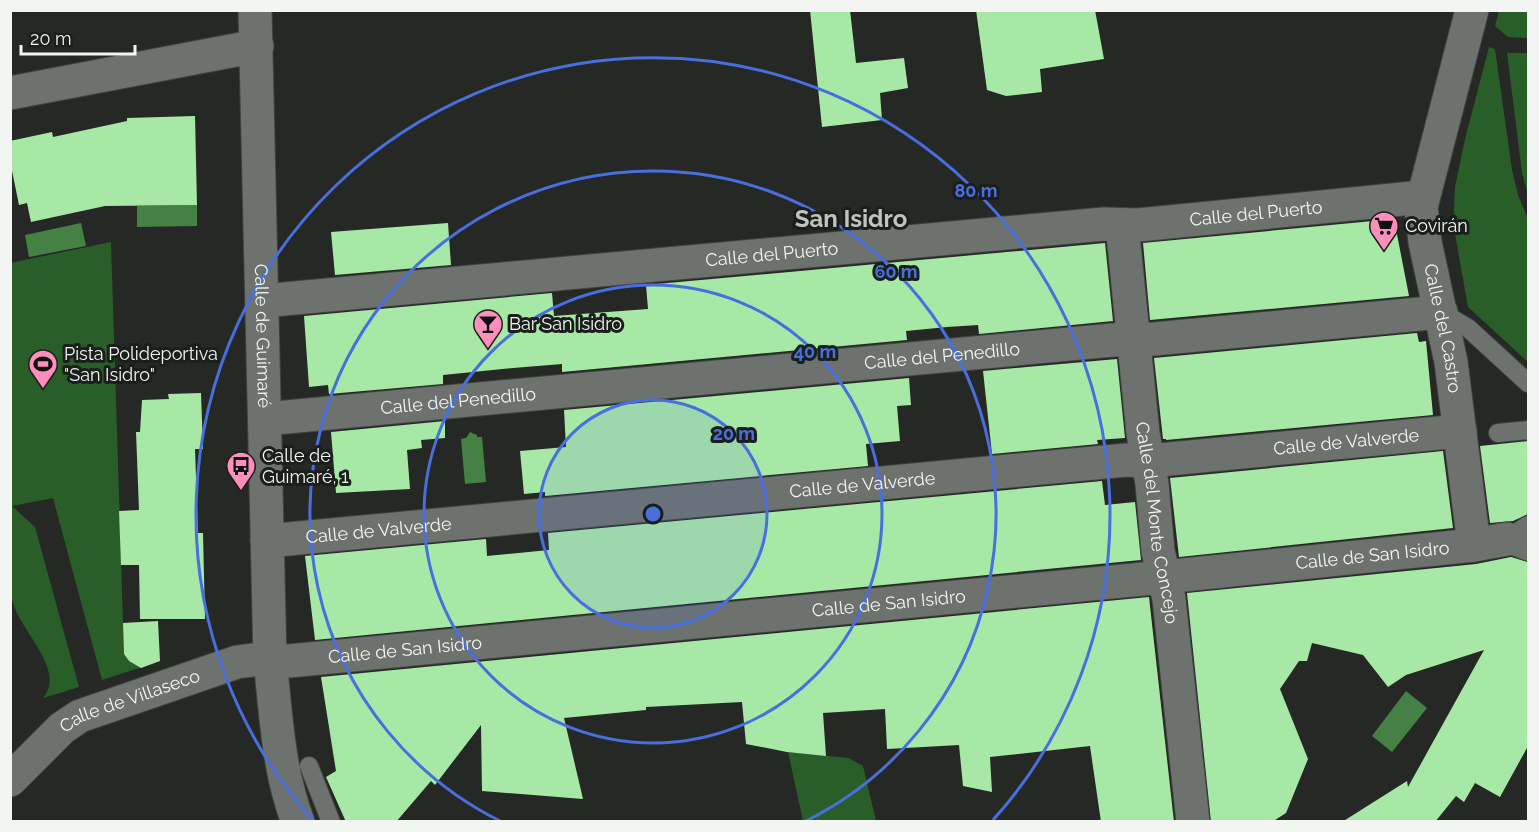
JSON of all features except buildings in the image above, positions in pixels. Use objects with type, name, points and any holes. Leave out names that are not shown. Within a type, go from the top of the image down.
[{"type":"street","name":"Calle de Guimaré","points":[[255,10],[270,660],[283,766],[298,822]]},
{"type":"street","name":"Calle del Castro","points":[[1472,10],[1423,198],[1422,217],[1425,242],[1451,362],[1474,545]]},
{"type":"street","points":[[10,93],[256,46]]},
{"type":"street","name":"Calle del Puerto","points":[[262,301],[1423,198]]},
{"type":"street","name":"Calle del Monte Concejo","points":[[1122,225],[1143,433],[1158,551],[1169,599],[1193,822]]},
{"type":"street","name":"Calle del Penedillo","points":[[265,419],[1113,340],[1441,312]]},
{"type":"street","name":"Calle de Valverde","points":[[267,541],[1460,431]]},
{"type":"street","name":"Calle de San Isidro","points":[[270,660],[319,659],[1164,577],[1474,545],[1521,537]]},
{"type":"street","name":"Calle de Villaseco","points":[[10,780],[62,728],[80,716],[229,664],[245,660],[270,660]]},
{"type":"lane","points":[[1441,312],[1468,328],[1528,383]]},
{"type":"lane","points":[[1498,433],[1528,430]]},
{"type":"lane","points":[[309,766],[330,822]]},
{"type":"shaded area","points":[[1499,11],[1528,11],[1528,38],[1508,37],[1495,26]]},
{"type":"shaded area","points":[[1489,47],[1495,49],[1512,170],[1518,195],[1528,219],[1528,362],[1468,307],[1455,234],[1455,187]]},
{"type":"shaded area","points":[[1507,53],[1528,53],[1528,195],[1522,173]]},
{"type":"shaded area","points":[[197,205],[197,226],[137,227],[137,206]]},
{"type":"shaded area","points":[[81,223],[86,246],[29,257],[25,235]]},
{"type":"shaded area","points":[[111,242],[124,654],[129,661],[142,667],[102,680],[53,498],[12,506],[35,527],[79,687],[43,698],[49,686],[49,673],[37,646],[13,605],[11,592],[10,263]]},
{"type":"shaded area","points":[[470,432],[477,437],[482,437],[486,482],[465,484],[461,439],[466,438]]},
{"type":"shaded area","points":[[1406,691],[1427,708],[1392,752],[1372,736]]},
{"type":"shaded area","points":[[788,752],[849,758],[863,766],[876,821],[803,821]]},
{"type":"place","name":"Covirán","points":[[1384,252]]},
{"type":"place","name":"Bar San Isidro","points":[[488,350]]},
{"type":"place","name":"Pista Polideportiva \"San Isidro\"","points":[[43,390]]},
{"type":"place","name":"Calle de Guimaré, 1","points":[[241,492]]},
{"type":"district","name":"San Isidro","points":[[851,219]]}]
